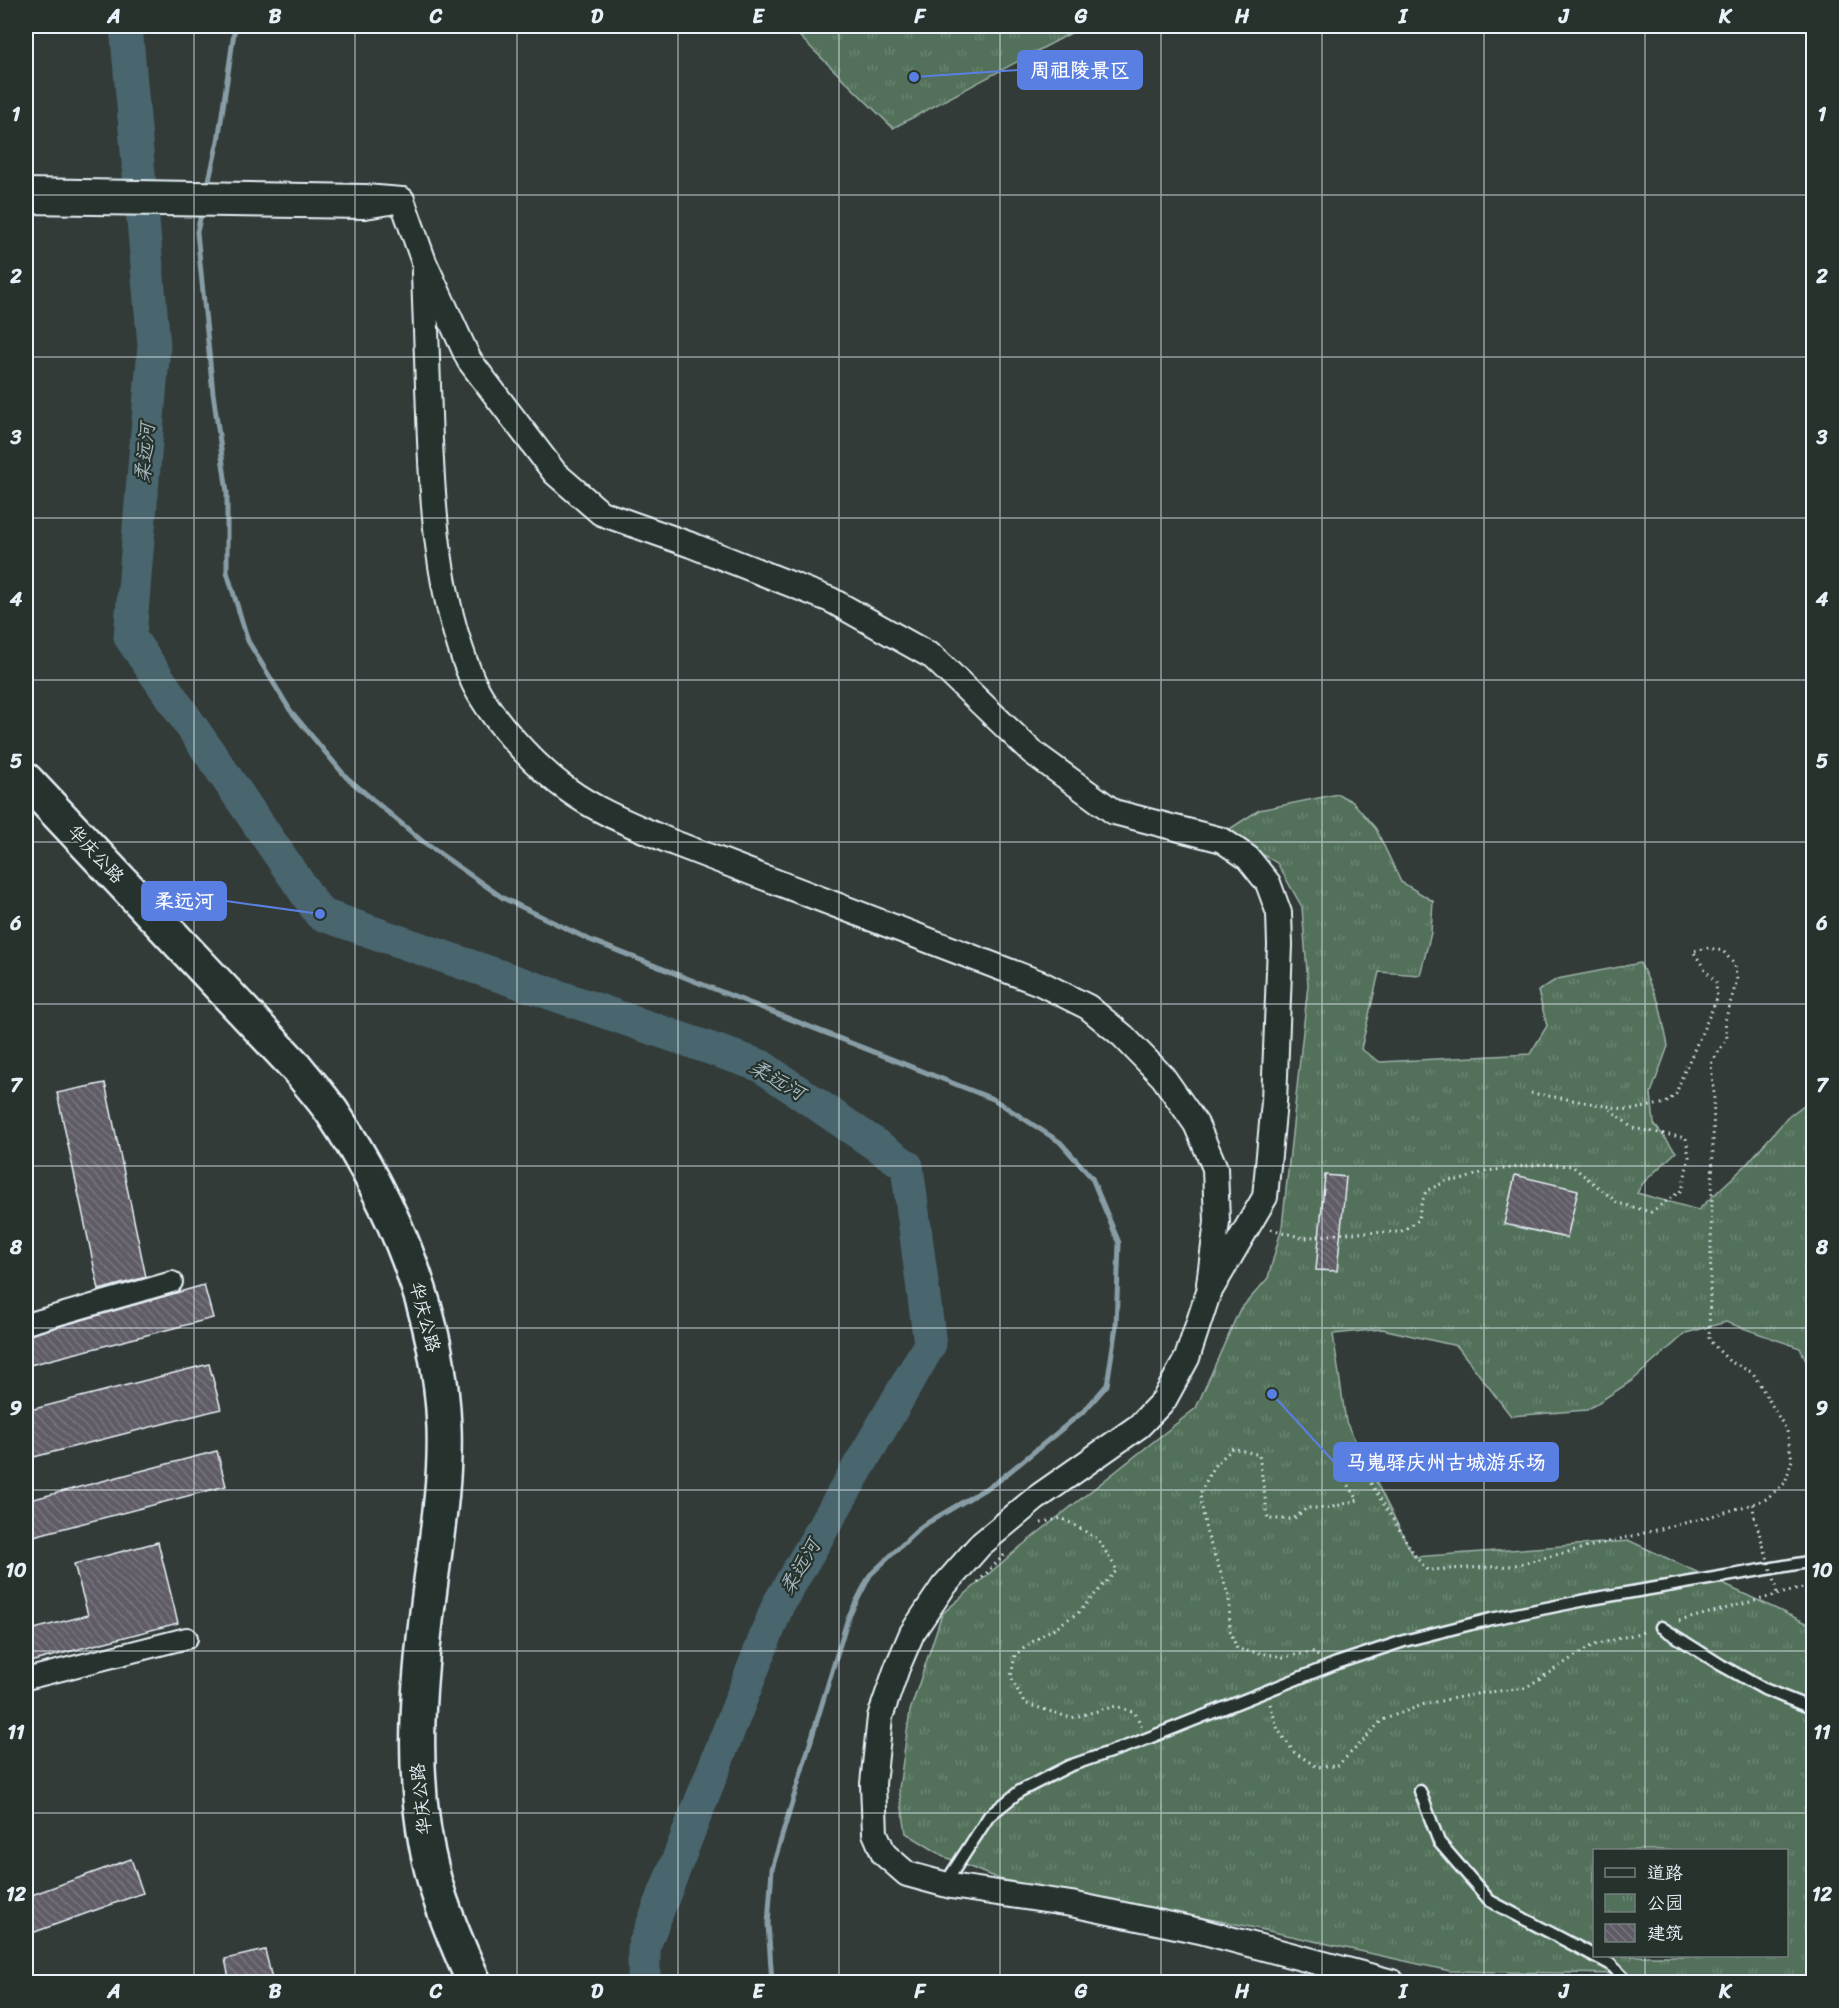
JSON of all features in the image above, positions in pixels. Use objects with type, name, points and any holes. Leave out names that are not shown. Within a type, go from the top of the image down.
[{"type":"highway","name":"华庆公路","points":[[26,780],[296,1067],[330,1110],[374,1180],[412,1268],[436,1362],[444,1427],[440,1525],[421,1669],[417,1724],[420,1800],[426,1845],[434,1880],[456,1942],[474,1983]]},
{"type":"highway","name":"华庆公路","points":[[26,794],[290,1074],[323,1115],[366,1184],[403,1272],[417,1318],[427,1364],[435,1430],[430,1526],[420,1595],[408,1713],[407,1765],[410,1801],[417,1848],[426,1884],[464,1983]]},
{"type":"street","points":[[26,191],[365,201]]},
{"type":"street","points":[[26,201],[402,200],[424,262],[469,360],[555,473],[601,513],[691,545],[831,600],[933,657],[1032,752],[1114,812],[1222,840],[1248,858],[1268,883],[1279,913],[1280,945],[1274,1102],[1265,1197],[1208,1294]]},
{"type":"street","points":[[424,262],[431,485],[440,568],[455,630],[471,679],[494,717],[529,756],[567,790],[615,817],[669,841],[1040,983],[1088,1007],[1123,1036],[1163,1077],[1196,1124],[1215,1168],[1216,1222],[1208,1294],[1187,1358],[1164,1400],[1139,1426],[1035,1499],[980,1545],[943,1587],[908,1641],[880,1717],[873,1784],[875,1833],[884,1854],[907,1874],[945,1884],[1071,1904],[1200,1931],[1392,1983]]},
{"type":"street","points":[[26,1324],[172,1282]]},
{"type":"street","points":[[26,1679],[187,1638]]},
{"type":"lane","points":[[945,1884],[989,1816],[1020,1791],[1069,1766],[1148,1738],[1332,1665],[1404,1641],[1491,1619],[1591,1599],[1814,1561]]},
{"type":"lane","points":[[1661,1627],[1764,1689],[1814,1709]]},
{"type":"lane","points":[[1420,1791],[1438,1842],[1490,1901],[1593,1955]]},
{"type":"lane","points":[[1597,1957],[1610,1964],[1628,1983]]},
{"type":"path","points":[[1332,1665],[1313,1652],[1283,1657],[1237,1649],[1230,1630],[1229,1596],[1206,1531],[1200,1494],[1213,1467],[1233,1448],[1259,1455],[1268,1519],[1293,1519],[1307,1508],[1329,1508],[1358,1500],[1345,1479],[1351,1467],[1370,1482],[1416,1557],[1427,1570],[1511,1566],[1753,1504],[1766,1499],[1785,1483],[1792,1460],[1787,1431],[1753,1372],[1729,1361],[1709,1340],[1714,1094],[1711,1064],[1727,1038],[1725,1021],[1737,980],[1735,965],[1723,951],[1709,948],[1693,951],[1716,982],[1717,999],[1676,1094],[1666,1103],[1630,1110],[1531,1093]]},
{"type":"path","points":[[1250,1222],[1303,1238],[1347,1233],[1400,1232],[1419,1220],[1420,1208],[1426,1191],[1449,1179],[1461,1179],[1487,1171],[1543,1164],[1572,1166],[1618,1203],[1651,1212],[1682,1190],[1689,1157],[1686,1138],[1632,1128],[1608,1107]]},
{"type":"path","points":[[1753,1504],[1754,1517],[1776,1585],[1777,1595]]},
{"type":"path","points":[[1033,1524],[1062,1518],[1098,1539],[1117,1570],[1078,1613],[1015,1655],[1011,1677],[1024,1703],[1071,1718],[1116,1706],[1135,1713],[1148,1738]]},
{"type":"path","points":[[977,1584],[1009,1550]]},
{"type":"path","points":[[1266,1691],[1278,1730],[1294,1752],[1317,1767],[1336,1766],[1382,1720],[1425,1704],[1525,1688],[1591,1646],[1814,1586]]},
{"type":"green space","points":[[789,26],[1084,26],[893,128]]},
{"type":"green space","points":[[1338,794],[1353,802],[1376,829],[1401,882],[1433,901],[1431,933],[1420,975],[1379,972],[1361,1049],[1380,1062],[1530,1054],[1547,1026],[1538,991],[1557,979],[1640,963],[1659,1003],[1668,1046],[1651,1093],[1654,1124],[1676,1152],[1643,1183],[1637,1193],[1698,1210],[1745,1166],[1788,1117],[1813,1098],[1813,1376],[1800,1348],[1726,1322],[1686,1333],[1633,1380],[1587,1410],[1511,1416],[1457,1346],[1382,1329],[1333,1334],[1346,1422],[1414,1557],[1630,1541],[1813,1626],[1813,1982],[1674,1982],[1618,1974],[1450,1971],[1246,1926],[999,1879],[945,1857],[906,1833],[899,1789],[910,1711],[942,1614],[1020,1547],[1196,1408],[1239,1311],[1268,1278],[1282,1227],[1308,985],[1302,907],[1277,863],[1225,832],[1259,810]]},
{"type":"building","points":[[105,1083],[146,1277],[99,1290],[57,1093]]},
{"type":"building","points":[[1325,1175],[1346,1177],[1337,1271],[1316,1270]]},
{"type":"building","points":[[1515,1175],[1578,1190],[1567,1238],[1504,1224]]},
{"type":"building","points":[[204,1285],[213,1318],[26,1366],[26,1336]]},
{"type":"building","points":[[209,1364],[221,1409],[26,1459],[26,1411]]},
{"type":"building","points":[[217,1451],[226,1486],[26,1538],[26,1501]]},
{"type":"building","points":[[158,1542],[178,1623],[26,1663],[26,1631],[88,1615],[74,1564]]},
{"type":"building","points":[[131,1859],[143,1893],[32,1933],[26,1915],[26,1897]]},
{"type":"building","points":[[265,1950],[273,1983],[230,1983],[225,1959]]},
{"type":"waterway","name":"柔远河","points":[[126,26],[154,346],[130,637],[320,914],[761,1066],[907,1166],[930,1344],[778,1605],[644,1946],[644,1982]]},
{"type":"waterway","points":[[207,189],[218,141],[235,26]]},
{"type":"waterway","points":[[202,210],[197,232],[213,393],[227,492],[227,572],[248,641],[290,710],[346,777],[422,841],[503,898],[590,940],[993,1099],[1060,1142],[1092,1178],[1119,1243],[1116,1326],[1107,1385],[1085,1410],[997,1482],[922,1526],[870,1575],[848,1618],[772,1869],[768,1924],[772,1982]]},
{"type":"place","name":"周祖陵景区","points":[[914,77]]},
{"type":"place","name":"柔远河","points":[[320,914]]},
{"type":"place","name":"马嵬驿庆州古城游乐场","points":[[1272,1394]]}]
